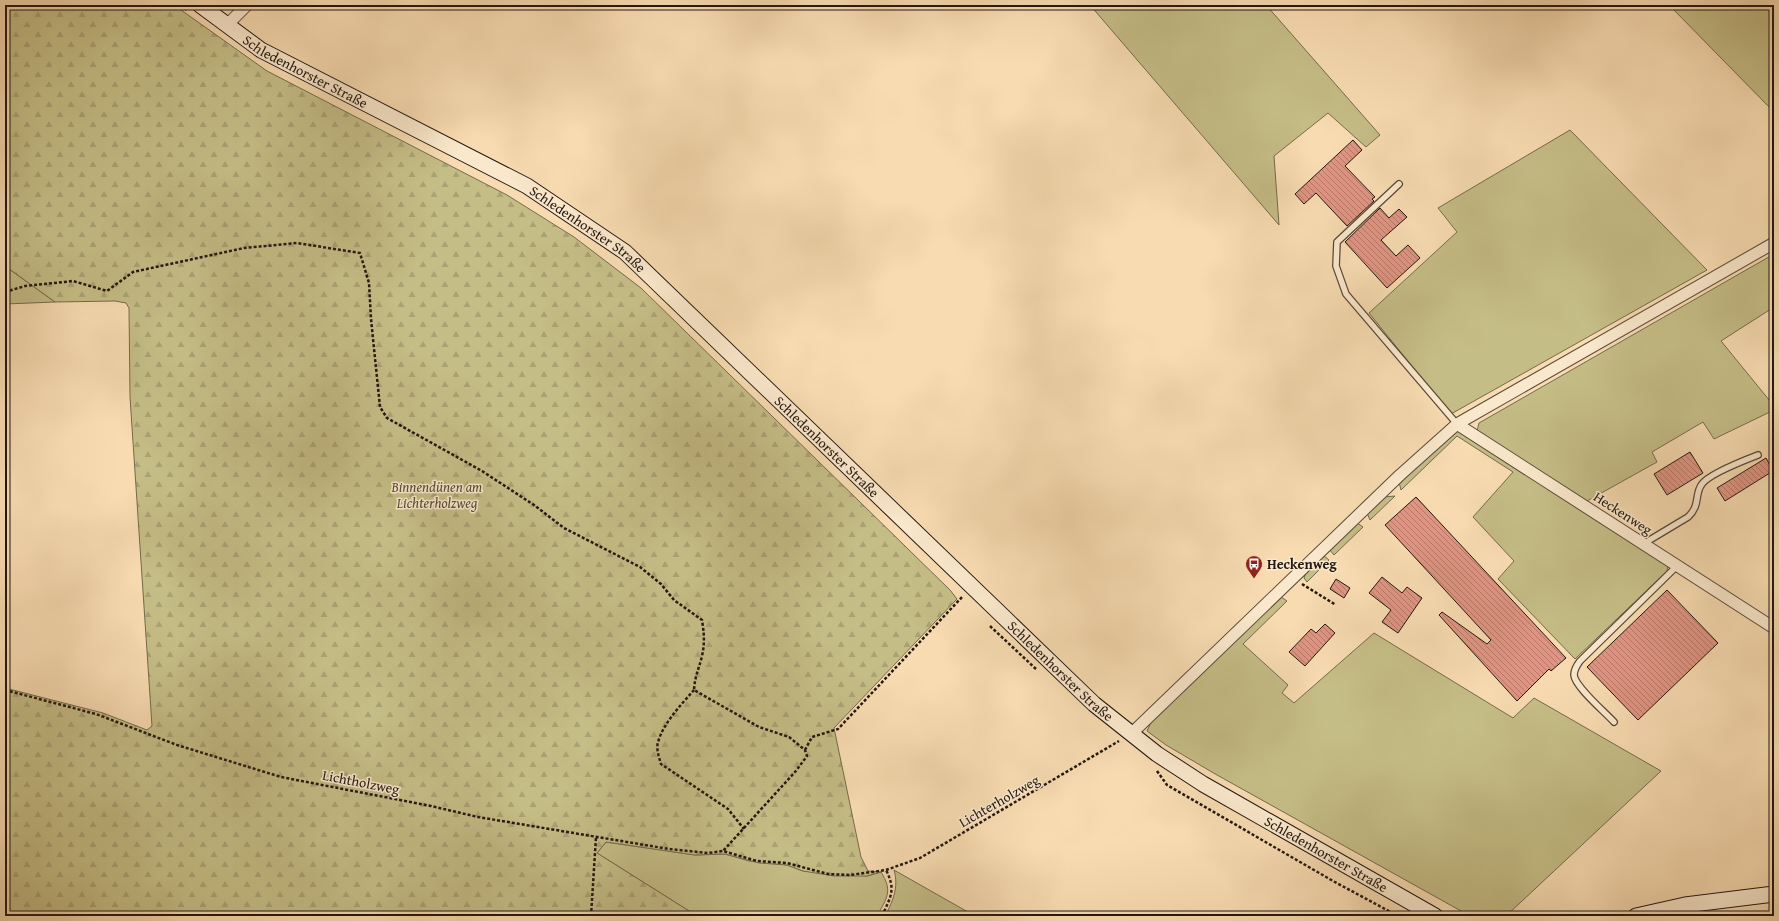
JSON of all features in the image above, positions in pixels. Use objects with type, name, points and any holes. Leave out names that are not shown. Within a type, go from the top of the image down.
[{"type":"street","points":[[227,25],[247,5]]},
{"type":"street","name":"Schledenhorster Straße","points":[[196,10],[227,25],[261,50],[527,186],[625,252],[964,592],[1094,704],[1124,740],[1157,754],[1203,784],[1435,916]]},
{"type":"street","points":[[1124,740],[1400,475],[1456,424],[1774,243]]},
{"type":"street","name":"Heckenweg","points":[[1456,424],[1774,628]]},
{"type":"street","points":[[1636,916],[1686,904],[1774,894]]},
{"type":"lane","points":[[1399,184],[1337,242],[1336,266],[1346,294],[1456,424]]},
{"type":"lane","points":[[1643,544],[1688,517],[1693,512],[1698,503],[1700,488],[1708,478],[1758,455]]},
{"type":"lane","points":[[1614,722],[1578,684],[1574,676],[1575,669],[1580,661],[1677,566]]},
{"type":"path","points":[[180,5],[196,10]]},
{"type":"path","points":[[5,292],[25,286],[73,281],[107,291],[134,272],[197,260],[244,248],[297,243],[360,253],[369,283],[380,407],[387,418],[482,471],[534,505],[564,528],[640,567],[661,584],[674,600],[702,620],[705,637],[702,657],[695,677],[694,690],[677,710],[657,743],[658,754],[661,764],[728,809],[744,830]]},
{"type":"path","points":[[1294,578],[1336,605]]},
{"type":"path","points":[[805,750],[812,737],[838,729],[964,592]]},
{"type":"path","points":[[984,620],[1017,654],[1041,674]]},
{"type":"path","name":"Lichtholzweg","points":[[5,690],[96,714],[177,745],[281,776],[478,817],[695,852],[723,851]]},
{"type":"path","points":[[694,690],[760,727],[789,737],[805,750],[807,756],[795,772],[744,830],[723,851]]},
{"type":"path","points":[[1112,736],[1124,740]]},
{"type":"path","name":"Lichterholzweg","points":[[723,851],[757,861],[787,863],[828,874],[850,875],[886,870],[920,858],[937,849],[1124,740]]},
{"type":"path","points":[[1156,770],[1166,785],[1333,881],[1398,916]]},
{"type":"path","points":[[591,916],[596,837]]},
{"type":"path","points":[[882,916],[892,893],[892,882],[886,870]]},
{"type":"green space","name":"Binnendünen am Lichterholzweg","points":[[5,5],[174,5],[267,71],[507,195],[574,237],[641,288],[950,590],[957,599],[834,728],[861,857],[868,871],[881,872],[867,876],[834,876],[803,871],[787,865],[759,863],[725,854],[695,855],[606,842],[597,853],[697,916],[5,916],[5,688],[103,713],[147,730],[152,726],[130,397],[129,308],[126,303],[115,301],[55,302],[5,266]]},
{"type":"green space","points":[[1090,5],[1266,5],[1380,135],[1366,147],[1328,113],[1274,156],[1279,225]]},
{"type":"green space","points":[[1669,5],[1774,5],[1774,112]]},
{"type":"green space","points":[[1570,130],[1707,270],[1451,414],[1369,313],[1457,232],[1438,208]]},
{"type":"green space","points":[[1774,254],[1774,307],[1721,341],[1774,406],[1774,410],[1714,439],[1703,422],[1652,452],[1657,462],[1587,501],[1477,431],[1479,423]]},
{"type":"green space","points":[[5,266],[55,302],[5,304]]},
{"type":"green space","points":[[1457,431],[1668,565],[1667,571],[1575,659],[1498,579],[1514,561],[1473,517],[1513,472],[1457,436],[1401,490],[1399,482],[1453,432]]},
{"type":"green space","points":[[1395,496],[1370,520],[1367,513],[1384,497]]},
{"type":"green space","points":[[1357,523],[1363,527],[1334,555],[1329,549]]},
{"type":"green space","points":[[1323,555],[1329,560],[1307,582],[1304,578],[1306,572]]},
{"type":"green space","points":[[1281,597],[1287,601],[1243,644],[1288,685],[1282,693],[1294,703],[1374,633],[1513,718],[1534,698],[1661,771],[1506,916],[1470,916],[1217,775],[1166,745],[1147,731],[1152,720],[1278,598]]},
{"type":"green space","points":[[606,842],[695,855],[725,854],[749,861],[787,865],[803,871],[867,876],[881,872],[887,884],[888,890],[884,904],[877,916],[697,916],[597,853]]},
{"type":"green space","points":[[894,870],[975,916],[885,916],[894,894],[896,882]]},
{"type":"building","points":[[1353,140],[1362,150],[1345,166],[1375,197],[1372,199],[1374,201],[1347,226],[1316,193],[1304,204],[1295,194]]},
{"type":"building","points":[[1380,208],[1389,218],[1399,209],[1407,217],[1381,240],[1396,256],[1408,245],[1420,258],[1387,288],[1345,242]]},
{"type":"building","points":[[1690,452],[1703,473],[1667,495],[1654,474]]},
{"type":"building","points":[[1766,458],[1773,471],[1725,501],[1717,488]]},
{"type":"building","points":[[1416,497],[1566,658],[1551,671],[1549,669],[1517,701],[1439,615],[1442,612],[1487,644],[1491,640],[1385,525]]},
{"type":"building","points":[[1382,577],[1402,593],[1407,587],[1422,598],[1398,633],[1382,622],[1391,610],[1369,593]]},
{"type":"building","points":[[1336,579],[1350,588],[1344,598],[1330,589]]},
{"type":"building","points":[[1667,590],[1718,643],[1638,720],[1587,667]]},
{"type":"building","points":[[1325,624],[1335,633],[1305,666],[1289,652],[1311,629],[1316,633]]},
{"type":"place","name":"Heckenweg","points":[[1254,579]]}]
